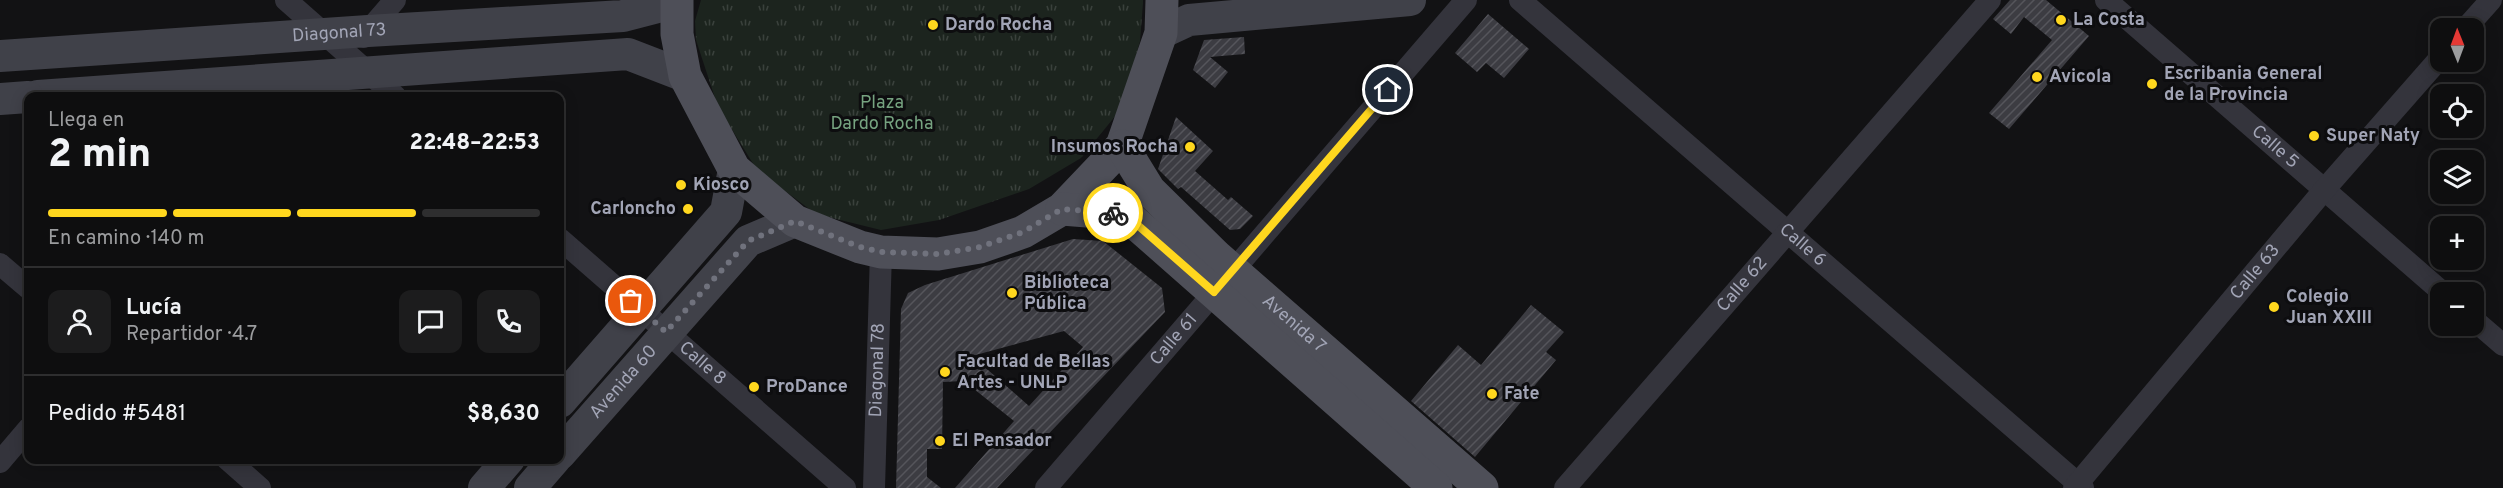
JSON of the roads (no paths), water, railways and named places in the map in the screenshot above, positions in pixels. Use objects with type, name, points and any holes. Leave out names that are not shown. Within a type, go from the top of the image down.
[{"type":"main road","points":[[1162,0],[1178,18]]},
{"type":"main road","points":[[1178,18],[1410,0]]},
{"type":"main road","name":"Diagonal 73","points":[[0,56],[325,33],[623,16],[677,1]]},
{"type":"main road","points":[[677,1],[677,34],[685,76],[734,169],[795,221],[860,247],[881,252],[938,254],[980,247],[1023,232],[1062,209],[1122,146],[1178,18]]},
{"type":"main road","points":[[623,16],[635,37],[628,54]]},
{"type":"main road","points":[[93,92],[628,54],[685,76]]},
{"type":"main road","points":[[0,99],[24,97]]},
{"type":"main road","name":"Avenida 7","points":[[1122,146],[1149,190],[1223,281],[1436,488]]},
{"type":"main road","name":"Avenida 60","points":[[564,397],[726,212],[734,169]]},
{"type":"main road","name":"Avenida 7","points":[[1062,209],[1125,214],[1223,281],[1482,488]]},
{"type":"main road","name":"Avenida 60","points":[[564,449],[748,241],[795,221]]},
{"type":"main road","points":[[484,488],[505,464]]},
{"type":"main road","points":[[530,488],[551,464]]},
{"type":"street","points":[[286,0],[325,33],[340,74],[385,92]]},
{"type":"street","points":[[340,74],[368,31],[395,0]]},
{"type":"street","name":"Calle 61","points":[[1046,488],[1466,0]]},
{"type":"street","name":"Calle 6","points":[[1520,0],[1788,231],[2078,486]]},
{"type":"street","name":"Calle 62","points":[[1565,488],[1990,0]]},
{"type":"street","name":"Calle 5","points":[[2106,0],[2430,282]]},
{"type":"street","points":[[2475,18],[2491,0]]},
{"type":"street","name":"Calle 63","points":[[2078,486],[2324,190],[2430,69]]},
{"type":"street","name":"Calle 8","points":[[564,242],[845,488]]},
{"type":"street","name":"Diagonal 78","points":[[873,488],[881,252]]},
{"type":"street","points":[[0,264],[24,285]]},
{"type":"street","points":[[2484,329],[2503,345]]},
{"type":"street","points":[[0,462],[24,434]]},
{"type":"street","points":[[232,464],[260,488]]},
{"type":"place","name":"La Costa","points":[[2061,20]]},
{"type":"place","name":"Dardo Rocha","points":[[933,25]]},
{"type":"place","name":"Avicola","points":[[2037,77]]},
{"type":"place","name":"Escribania General de la Provincia","points":[[2152,84]]},
{"type":"place","name":"Super Naty","points":[[2314,136]]},
{"type":"place","name":"Insumos Rocha","points":[[1190,147]]},
{"type":"place","name":"Kiosco","points":[[681,185]]},
{"type":"place","name":"Carloncho","points":[[688,209]]},
{"type":"place","name":"Biblioteca Pública","points":[[1012,293]]},
{"type":"place","name":"Colegio Juan XXIII","points":[[2274,307]]},
{"type":"place","name":"Facultad de Bellas Artes - UNLP","points":[[945,372]]},
{"type":"place","name":"ProDance","points":[[754,387]]},
{"type":"place","name":"Fate","points":[[1492,394]]},
{"type":"place","name":"El Pensador","points":[[940,441]]},
{"type":"park label","name":"Plaza Dardo Rocha","points":[[882,113]]}]
